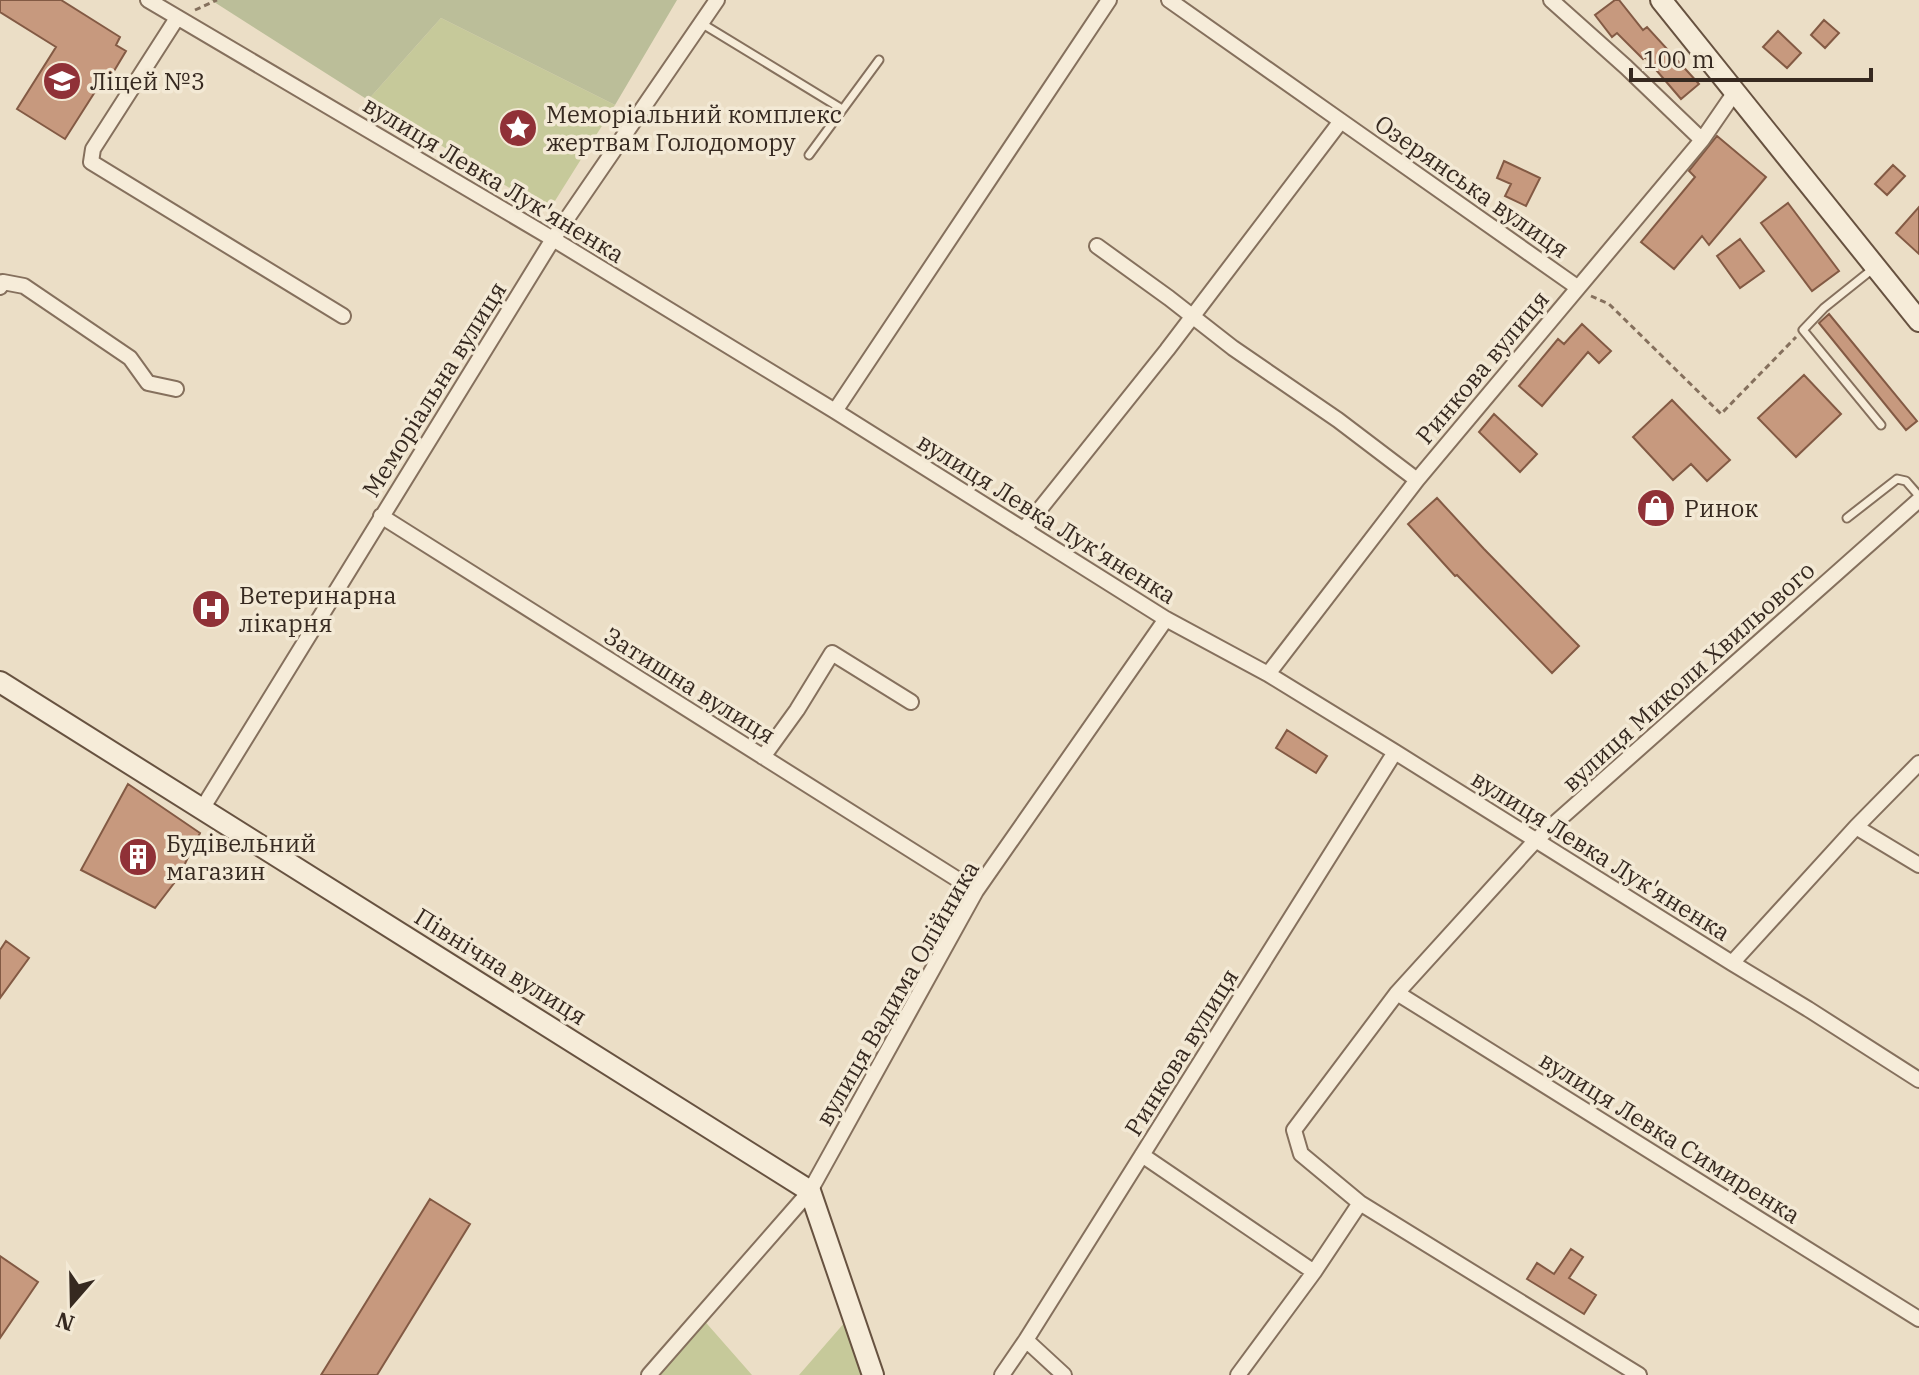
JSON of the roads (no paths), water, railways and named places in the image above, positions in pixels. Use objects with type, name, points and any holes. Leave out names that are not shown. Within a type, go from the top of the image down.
[{"type":"street","name":"вулиця Левка Лук'яненка","points":[[148,0],[553,239],[1166,619],[1268,674],[1919,1080]]},
{"type":"street","name":"Меморіальна вулиця","points":[[202,809],[553,239],[717,0]]},
{"type":"street","points":[[835,411],[1109,0]]},
{"type":"street","name":"Озерянська вулиця","points":[[1169,0],[1577,287]]},
{"type":"street","points":[[1551,0],[1702,140]]},
{"type":"street","points":[[1661,0],[1919,321]]},
{"type":"street","points":[[177,18],[93,149],[91,162],[343,316]]},
{"type":"street","name":"Ринкова вулиця","points":[[1268,674],[1417,480],[1702,140],[1735,92]]},
{"type":"street","name":"Озерянська вулиця","points":[[1024,529],[1193,316],[1341,121]]},
{"type":"street","points":[[1097,246],[1417,480]]},
{"type":"street","points":[[0,287],[3,282],[24,286],[130,358],[148,383],[176,389]]},
{"type":"street","name":"вулиця Миколи Хвильового","points":[[1360,1203],[1301,1154],[1294,1130],[1397,993],[1536,840],[1919,498]]},
{"type":"street","name":"Затишна вулиця","points":[[381,516],[976,891]]},
{"type":"street","name":"вулиця Вадима Олійника","points":[[649,1375],[810,1191],[976,891],[1166,619]]},
{"type":"street","points":[[763,757],[832,653],[911,702]]},
{"type":"street","name":"Північна вулиця","points":[[0,682],[810,1191]]},
{"type":"street","name":"Ринкова вулиця","points":[[1002,1375],[1395,752]]},
{"type":"street","points":[[1732,963],[1919,763]]},
{"type":"street","points":[[1856,827],[1919,865]]},
{"type":"street","name":"вулиця Левка Симиренка","points":[[1397,993],[1919,1319]]},
{"type":"street","points":[[1142,1155],[1314,1272]]},
{"type":"street","points":[[810,1191],[873,1375]]},
{"type":"street","points":[[1238,1375],[1360,1203],[1639,1375]]},
{"type":"street","points":[[1026,1340],[1064,1375]]},
{"type":"lane","points":[[701,23],[842,109]]},
{"type":"lane","points":[[809,155],[879,60]]},
{"type":"lane","points":[[1875,267],[1824,308],[1803,330],[1881,425]]},
{"type":"lane","points":[[1847,518],[1897,479],[1906,481],[1919,498]]},
{"type":"place","name":"Ліцей №3","points":[[62,81]]},
{"type":"place","name":"Меморіальний комплекс жертвам Голодомору","points":[[518,128]]},
{"type":"place","name":"Ринок","points":[[1656,508]]},
{"type":"place","name":"Ветеринарна лікарня","points":[[211,609]]},
{"type":"place","name":"Будівельний магазин","points":[[138,857]]}]
